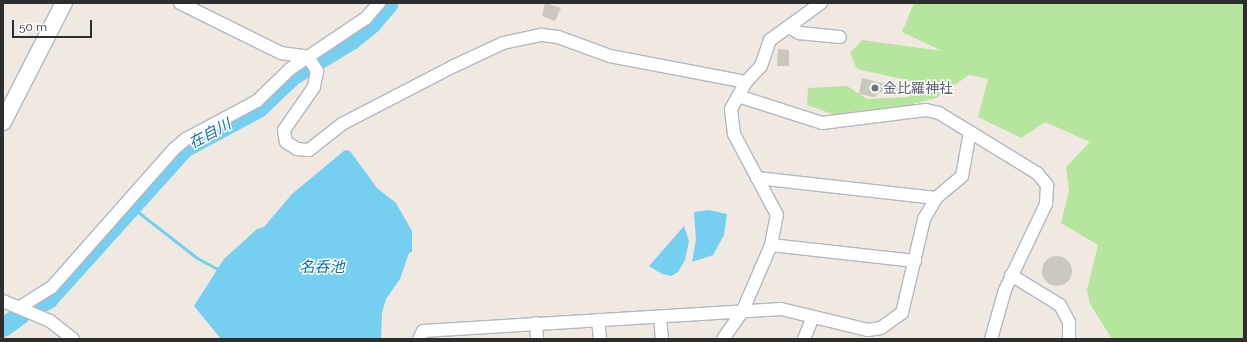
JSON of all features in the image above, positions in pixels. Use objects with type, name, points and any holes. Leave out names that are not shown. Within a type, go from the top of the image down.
[{"type":"street","points":[[3,122],[64,3]]},
{"type":"street","points":[[180,3],[281,53],[308,57],[317,71],[314,87],[284,130],[286,142],[297,150],[309,150],[342,124],[454,66],[503,43],[542,35],[558,37],[610,56],[746,82]]},
{"type":"street","points":[[20,307],[50,288],[174,149],[191,136],[257,101],[290,69],[366,18],[379,3]]},
{"type":"street","points":[[723,339],[743,310],[771,245],[777,215],[730,123],[731,109],[746,82],[761,66],[770,40],[821,3]]},
{"type":"street","points":[[789,27],[799,33],[840,37]]},
{"type":"street","points":[[738,96],[822,123],[926,110],[939,113],[1037,173],[1047,185],[1046,204],[1011,275],[991,339]]},
{"type":"street","points":[[419,339],[423,331],[477,333],[536,323],[660,317],[743,310],[781,309],[868,330],[893,322],[902,313],[907,302],[924,219],[936,198],[962,176],[970,132]]},
{"type":"street","points":[[757,178],[936,198]]},
{"type":"street","points":[[771,245],[915,260]]},
{"type":"street","points":[[1011,275],[1060,305],[1069,322],[1069,339]]},
{"type":"street","points":[[3,301],[50,321],[73,339]]},
{"type":"street","points":[[660,317],[662,339]]},
{"type":"street","points":[[804,339],[813,317]]},
{"type":"street","points":[[598,320],[600,339]]},
{"type":"street","points":[[536,323],[537,339]]},
{"type":"green space","points":[[914,3],[1244,3],[1244,339],[1112,339],[1090,304],[1087,290],[1098,245],[1061,223],[1069,191],[1066,167],[1090,142],[1045,122],[1021,138],[978,117],[988,79],[969,75],[936,98],[885,111],[838,116],[807,105],[808,88],[847,86],[867,99],[909,97],[915,82],[857,69],[850,53],[862,40],[942,51],[902,32]]},
{"type":"water","name":"名呑池","points":[[345,150],[350,151],[377,188],[396,203],[412,231],[412,252],[409,253],[400,279],[386,299],[382,313],[381,339],[221,339],[194,306],[224,259],[257,229],[264,227],[292,194]]},
{"type":"water","points":[[709,210],[727,214],[724,235],[713,255],[692,262],[696,240],[694,212]]},
{"type":"water","points":[[684,226],[689,241],[685,260],[678,272],[671,276],[662,274],[649,266]]},
{"type":"building","points":[[545,3],[561,8],[555,21],[542,16]]},
{"type":"building","points":[[778,49],[789,50],[789,66],[777,66]]},
{"type":"building","name":"金比羅神社","points":[[862,78],[901,88],[899,96],[880,92],[874,97],[859,94]]},
{"type":"building","points":[[1057,256],[1063,257],[1071,265],[1071,277],[1063,285],[1057,286],[1051,285],[1043,277],[1042,271],[1043,265],[1051,257]]},
{"type":"waterway","name":"在自川","points":[[35,306],[48,299],[184,148],[258,108],[293,75],[351,40],[372,23],[389,3]]},
{"type":"waterway","points":[[127,212],[138,212],[197,258],[218,269]]},
{"type":"waterway","name":"在自川","points":[[3,327],[21,314]]},
{"type":"place","name":"金比羅神社","points":[[875,88]]}]
